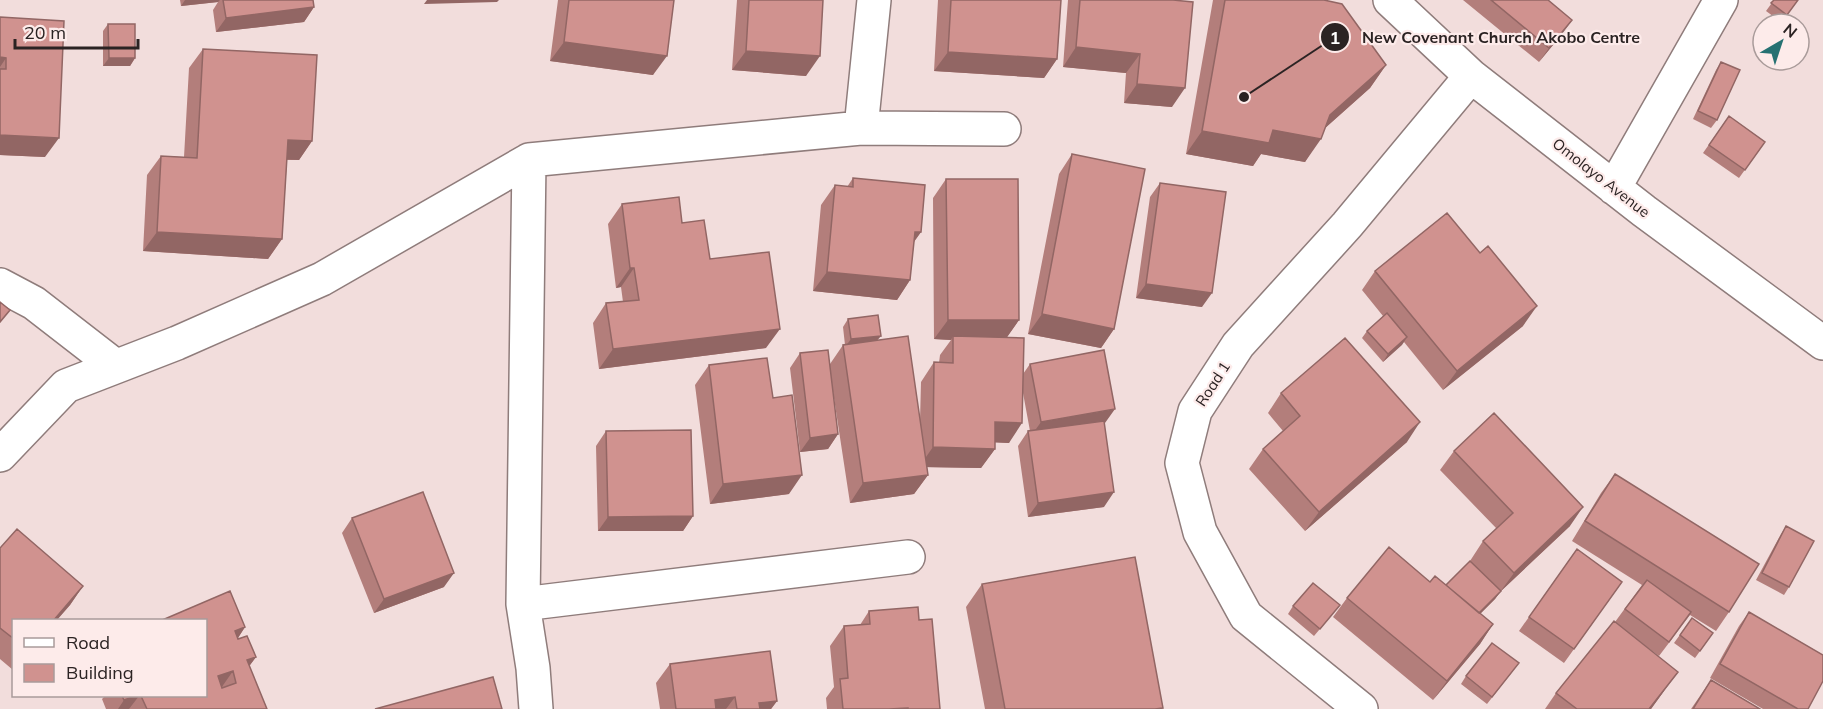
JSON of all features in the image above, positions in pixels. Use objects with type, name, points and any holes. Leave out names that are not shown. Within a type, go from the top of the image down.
[{"type":"street","points":[[861,128],[874,0]]},
{"type":"street","name":"Omolayo Avenue","points":[[1390,0],[1471,76],[1614,189],[1823,343]]},
{"type":"street","points":[[1614,189],[1721,0]]},
{"type":"street","name":"Road 1","points":[[1361,709],[1246,616],[1200,532],[1182,463],[1195,411],[1238,345],[1347,225],[1471,76]]},
{"type":"street","points":[[0,455],[66,386],[114,365],[177,343],[322,279],[529,160],[861,128],[1004,129]]},
{"type":"street","points":[[529,160],[523,604],[533,668],[536,709]]},
{"type":"street","points":[[0,285],[34,303],[114,365]]},
{"type":"street","points":[[523,604],[908,557]]},
{"type":"building","points":[[223,0],[313,0],[314,7],[226,18]]},
{"type":"building","points":[[569,0],[674,0],[667,56],[564,42]]},
{"type":"building","points":[[749,0],[823,0],[820,56],[746,51]]},
{"type":"building","points":[[951,0],[1061,0],[1057,59],[948,52]]},
{"type":"building","points":[[1080,0],[1193,2],[1185,88],[1137,84],[1140,54],[1076,47]]},
{"type":"building","points":[[1225,0],[1324,0],[1342,4],[1386,65],[1330,115],[1321,139],[1273,130],[1269,143],[1202,131]]},
{"type":"building","points":[[1491,0],[1548,0],[1572,20],[1549,48]]},
{"type":"building","points":[[1774,0],[1798,0],[1789,12],[1783,12],[1771,3]]},
{"type":"building","points":[[0,17],[64,21],[59,138],[0,135],[0,69],[6,69],[6,58],[0,57]]},
{"type":"building","points":[[108,24],[135,24],[135,58],[109,58]]},
{"type":"building","points":[[203,49],[317,55],[312,141],[288,140],[282,239],[157,232],[161,156],[197,158]]},
{"type":"building","points":[[1721,62],[1740,70],[1717,120],[1698,111]]},
{"type":"building","points":[[1729,116],[1765,142],[1745,170],[1709,145]]},
{"type":"building","points":[[1072,154],[1145,169],[1114,329],[1042,314]]},
{"type":"building","points":[[853,178],[925,185],[921,232],[915,232],[910,280],[827,272],[835,185],[853,187]]},
{"type":"building","points":[[946,179],[1018,179],[1019,320],[948,320]]},
{"type":"building","points":[[1160,183],[1226,192],[1212,293],[1146,284]]},
{"type":"building","points":[[679,197],[682,223],[704,220],[710,259],[769,252],[780,329],[613,349],[606,303],[639,300],[634,268],[630,268],[622,204]]},
{"type":"building","points":[[1447,213],[1480,253],[1488,246],[1537,306],[1457,371],[1375,271]]},
{"type":"building","points":[[0,302],[10,310],[0,322]]},
{"type":"building","points":[[1387,313],[1407,337],[1388,354],[1367,331]]},
{"type":"building","points":[[878,315],[881,336],[851,339],[848,319]]},
{"type":"building","points":[[908,336],[928,475],[863,483],[843,345]]},
{"type":"building","points":[[953,336],[1024,338],[1022,423],[995,422],[995,449],[933,447],[934,362],[953,363]]},
{"type":"building","points":[[1345,338],[1420,422],[1319,512],[1263,449],[1300,416],[1281,393]]},
{"type":"building","points":[[828,350],[838,434],[810,438],[800,353]]},
{"type":"building","points":[[1104,350],[1115,409],[1041,422],[1030,364]]},
{"type":"building","points":[[767,358],[773,398],[792,395],[802,475],[723,484],[709,365]]},
{"type":"building","points":[[1494,413],[1583,507],[1514,573],[1483,541],[1513,513],[1454,451]]},
{"type":"building","points":[[1104,421],[1114,492],[1038,503],[1028,431]]},
{"type":"building","points":[[691,430],[693,516],[608,517],[606,431]]},
{"type":"building","points":[[1615,474],[1759,564],[1729,612],[1585,521]]},
{"type":"building","points":[[423,492],[454,573],[384,599],[352,518]]},
{"type":"building","points":[[1786,526],[1814,541],[1789,587],[1762,573]]},
{"type":"building","points":[[17,529],[83,586],[55,619],[12,619],[12,637],[0,628],[0,548]]},
{"type":"building","points":[[1389,547],[1430,582],[1435,576],[1493,624],[1447,681],[1347,598]]},
{"type":"building","points":[[1577,549],[1622,582],[1574,649],[1529,617]]},
{"type":"building","points":[[1135,557],[1163,708],[1005,709],[982,584]]},
{"type":"building","points":[[1470,561],[1501,591],[1479,613],[1446,585]]},
{"type":"building","points":[[1647,580],[1691,612],[1669,642],[1625,609]]},
{"type":"building","points":[[1313,583],[1340,605],[1320,629],[1293,606]]},
{"type":"building","points":[[230,591],[245,627],[235,631],[238,639],[247,636],[256,657],[247,660],[267,709],[147,709],[141,697],[207,697],[207,619],[165,619]],"holes":[[[233,671],[236,683],[222,688],[218,676]]]},
{"type":"building","points":[[918,607],[919,620],[932,619],[940,709],[843,709],[840,679],[848,678],[844,626],[870,624],[869,611]]},
{"type":"building","points":[[1749,612],[1823,655],[1823,681],[1808,709],[1798,709],[1720,664]]},
{"type":"building","points":[[1692,618],[1713,633],[1700,651],[1680,635]]},
{"type":"building","points":[[1614,621],[1678,672],[1649,709],[1577,709],[1556,693]]},
{"type":"building","points":[[1492,643],[1519,663],[1492,697],[1466,676]]},
{"type":"building","points":[[770,651],[777,701],[759,703],[760,709],[737,709],[735,697],[715,700],[716,709],[676,709],[670,664]]},
{"type":"building","points":[[493,677],[502,709],[375,709]]},
{"type":"building","points":[[1711,680],[1760,709],[1693,709]]},
{"type":"place","name":"New Covenant Church Akobo Centre","points":[[1244,97]]}]
